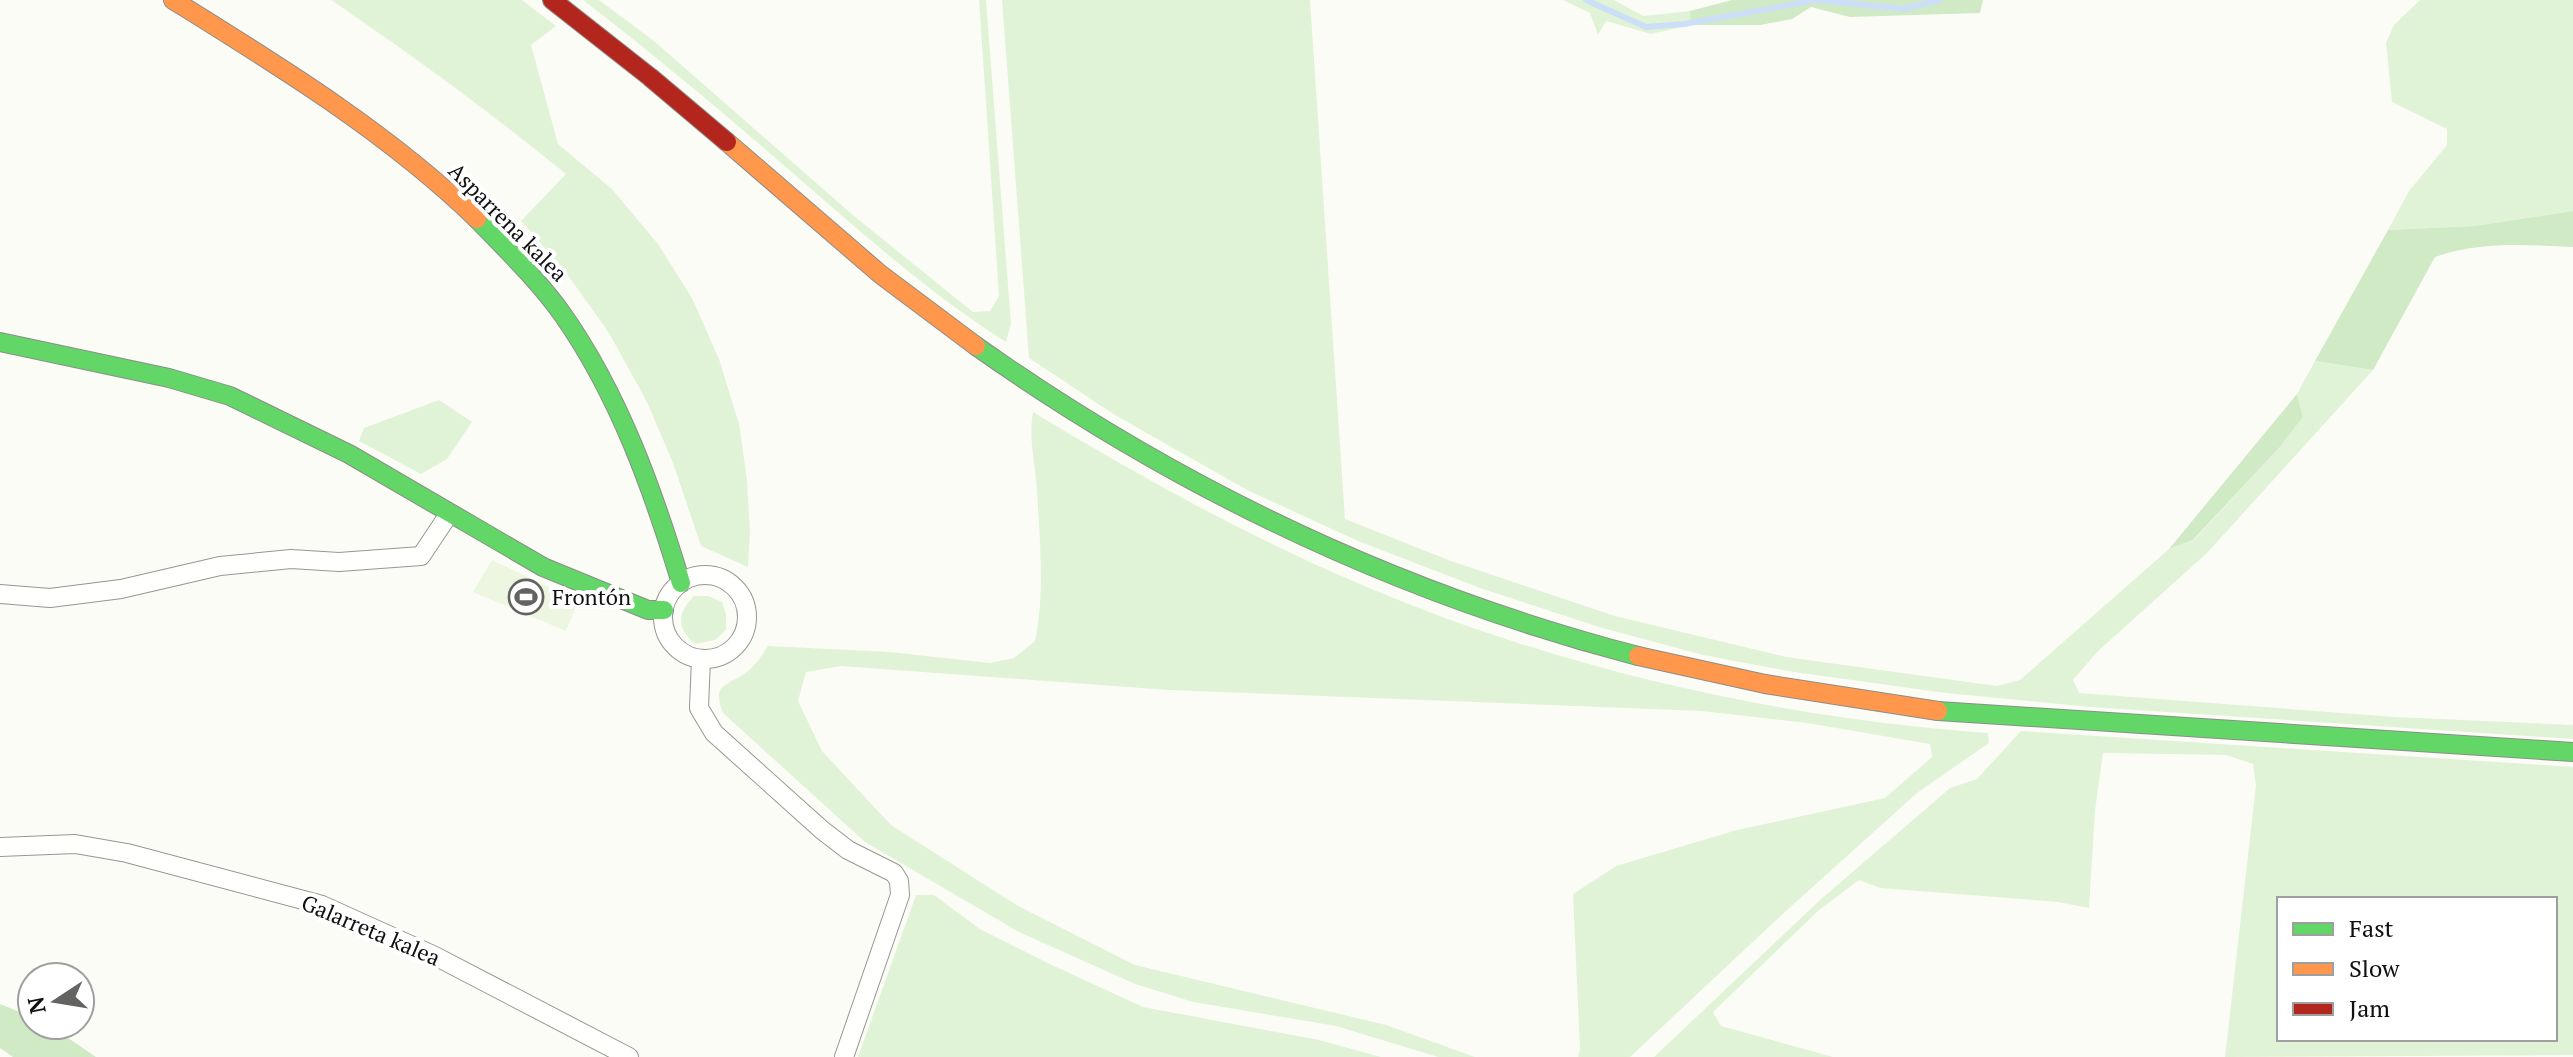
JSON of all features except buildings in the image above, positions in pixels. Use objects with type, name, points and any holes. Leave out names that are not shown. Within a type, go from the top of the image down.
[{"type":"main road","name":"Asparrena kalea","points":[[173,0],[343,108],[439,184],[530,275],[560,310],[626,426],[658,508],[681,583]]},
{"type":"main road","points":[[552,0],[654,80],[881,276],[1023,380],[1190,481],[1330,549],[1482,609],[1654,660],[1854,700],[1940,711],[2573,752]]},
{"type":"main road","points":[[0,342],[169,378],[230,396],[349,454],[543,567],[648,610],[664,610]]},
{"type":"street","points":[[0,594],[50,598],[121,589],[220,566],[291,559],[339,562],[421,556],[449,514]]},
{"type":"street","points":[[693,577],[719,577],[731,584],[743,598],[747,615],[744,633],[734,648],[719,657],[701,659],[684,654],[672,643],[664,627],[664,610],[670,595],[681,583],[693,577]]},
{"type":"street","points":[[701,659],[699,708],[714,733],[822,830],[848,850],[894,873],[899,881],[900,895],[844,1057]]},
{"type":"street","name":"Galarreta kalea","points":[[0,847],[75,844],[127,853],[322,905],[435,956],[629,1057]]},
{"type":"green space","points":[[331,0],[522,0],[556,26],[531,45],[558,144],[612,189],[658,244],[692,298],[719,359],[739,424],[747,480],[750,532],[748,567],[701,546],[673,463],[647,402],[609,333],[562,267],[521,221],[566,174],[450,84]]},
{"type":"green space","points":[[583,0],[599,0],[654,41],[854,216],[973,312],[990,311],[999,296],[979,0],[986,0],[1011,324],[1006,342],[898,263],[690,86]]},
{"type":"green space","points":[[1002,0],[1310,0],[1345,519],[1451,561],[1615,616],[1786,657],[1997,686],[2020,680],[2169,549],[2194,540],[2279,448],[2303,417],[2297,394],[2315,361],[2373,370],[2207,553],[2097,652],[2073,680],[2079,693],[2395,717],[2573,725],[2573,739],[2090,707],[1946,693],[1794,672],[1703,655],[1599,627],[1480,588],[1358,541],[1247,490],[1115,415],[1029,358]]},
{"type":"green space","points":[[1563,0],[1614,0],[1643,16],[1690,11],[1691,25],[1651,34],[1606,21],[1598,35],[1590,13]]},
{"type":"green space","points":[[1732,0],[1983,0],[1980,13],[1850,17],[1811,7],[1792,19],[1760,25],[1691,25],[1690,11]]},
{"type":"green space","points":[[2420,0],[2573,0],[2573,211],[2474,226],[2388,230],[2409,191],[2447,145],[2447,129],[2392,102],[2386,43],[2394,25]]},
{"type":"green space","points":[[2573,211],[2573,247],[2486,246],[2435,257],[2373,370],[2315,361],[2388,230],[2474,226]]},
{"type":"green space","points":[[2297,394],[2303,417],[2279,448],[2193,540],[2169,549]]},
{"type":"green space","points":[[439,400],[472,422],[447,459],[421,474],[359,441],[364,428]]},
{"type":"green space","points":[[1033,412],[1151,481],[1272,544],[1431,613],[1508,640],[1665,684],[1826,715],[1988,733],[1989,743],[1917,793],[1630,1057],[1578,1057],[1573,894],[1616,866],[1737,830],[1885,798],[1932,757],[1930,744],[1807,723],[1702,711],[1168,690],[841,666],[806,672],[798,701],[822,751],[891,825],[1018,906],[1135,965],[1386,1025],[1475,1057],[1438,1057],[1336,1026],[1193,1002],[1135,984],[1019,932],[865,842],[723,713],[720,703],[720,690],[751,668],[768,646],[890,652],[990,663],[1014,658],[1035,641],[1041,567],[1032,442]]},
{"type":"green space","name":"Frontón","points":[[492,560],[578,601],[566,631],[473,592]]},
{"type":"green space","points":[[694,596],[708,596],[722,602],[726,630],[715,640],[695,644],[684,632],[682,614]]},
{"type":"green space","points":[[2021,731],[2573,767],[2573,1055],[2225,1057],[2256,785],[2253,764],[2226,755],[2103,753],[2095,811],[2089,908],[2058,902],[1880,888],[1859,880],[1818,911],[1713,1012],[1721,1026],[1833,1057],[1654,1057],[1820,900],[1950,788],[1977,779]]},
{"type":"green space","points":[[916,895],[934,895],[980,929],[1143,1007],[1319,1040],[1381,1057],[858,1057]]},
{"type":"green space","points":[[0,1004],[16,1010],[16,1041],[72,1041],[96,1057],[13,1057],[0,1048]]},
{"type":"waterway","points":[[1586,0],[1646,27],[1684,24],[1817,0],[1903,9],[1940,0]]},
{"type":"traffic: fast","points":[[477,219],[553,302],[601,378],[646,478],[681,583]]},
{"type":"traffic: fast","points":[[0,342],[169,378],[230,396],[349,454],[543,567],[648,610],[664,610]]},
{"type":"traffic: fast","points":[[976,346],[1052,398],[1131,446],[1293,531],[1462,601],[1549,631],[1638,656]]},
{"type":"traffic: fast","points":[[1938,711],[2573,752]]},
{"type":"traffic: slow","points":[[173,0],[292,75],[369,129],[477,219]]},
{"type":"traffic: slow","points":[[727,142],[880,274],[976,346]]},
{"type":"traffic: slow","points":[[1638,656],[1765,684],[1938,711]]},
{"type":"traffic: jam","points":[[552,0],[727,142]]},
{"type":"place","name":"Frontón","points":[[526,597]]}]
